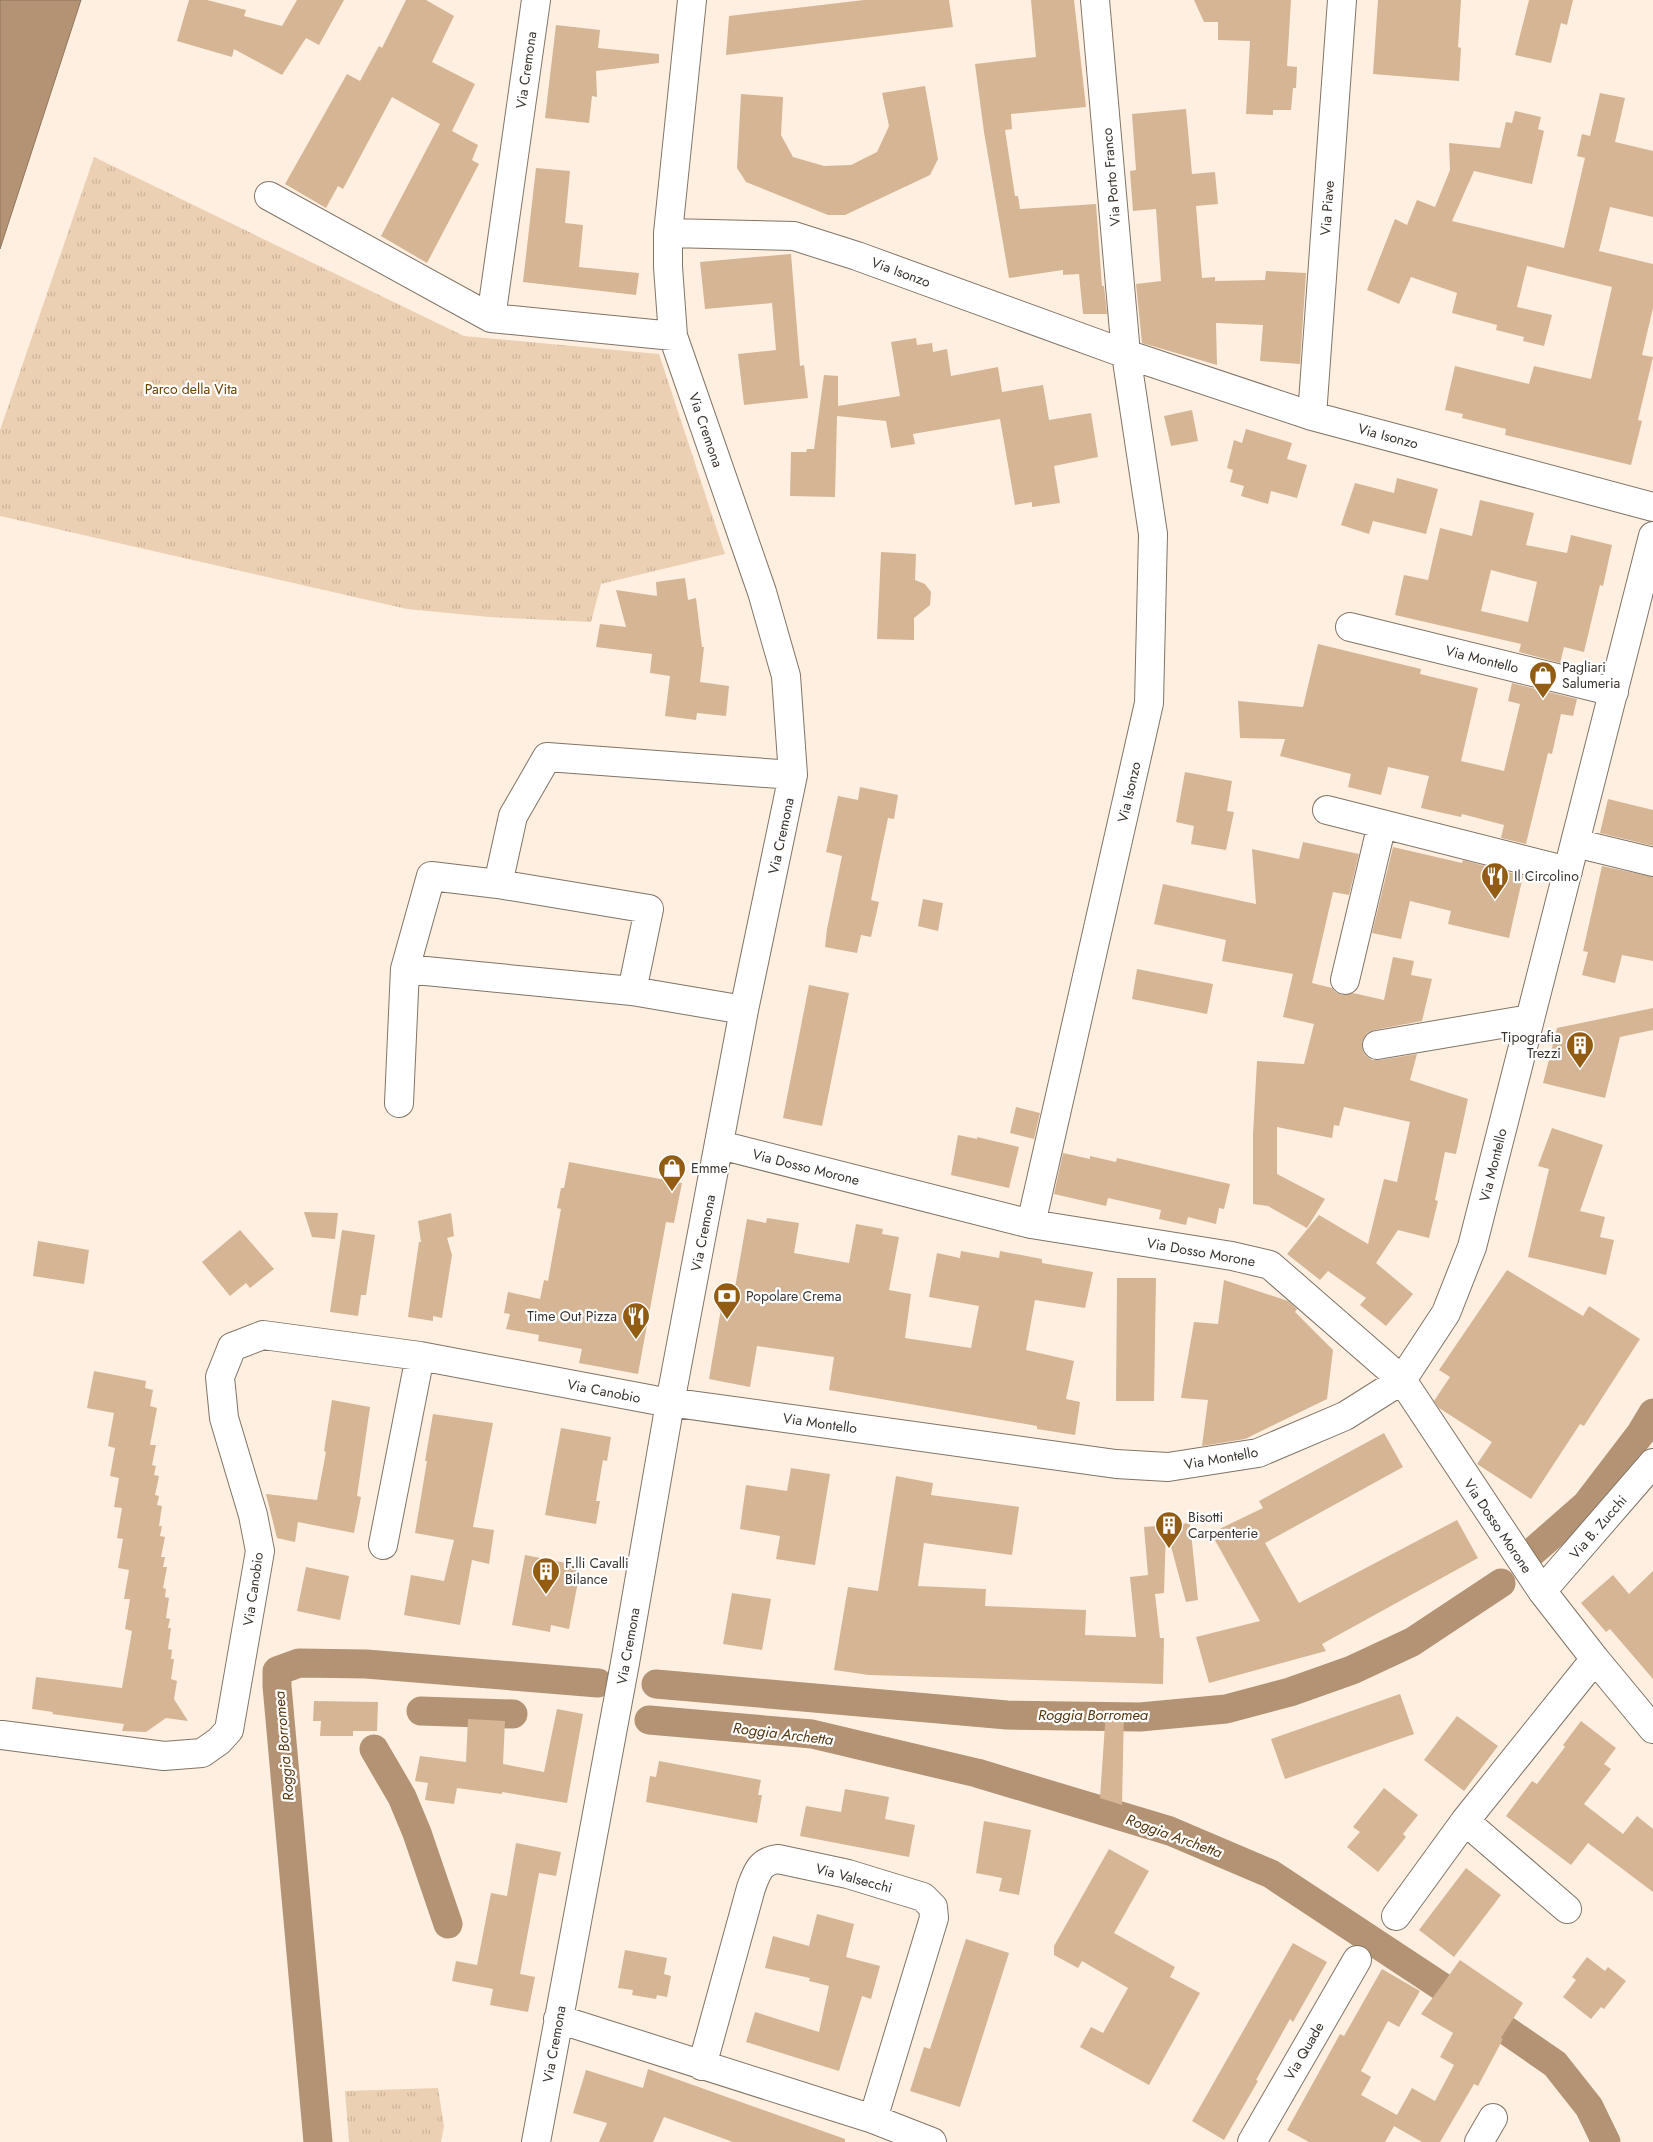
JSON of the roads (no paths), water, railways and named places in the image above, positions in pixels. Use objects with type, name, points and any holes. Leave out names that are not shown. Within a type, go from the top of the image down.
[{"type":"street","name":"Via Cremona","points":[[491,318],[536,0]]},
{"type":"street","name":"Via Cremona","points":[[536,2142],[625,1663],[670,1403],[744,1010],[793,775],[786,676],[762,592],[673,336],[668,267],[668,233],[692,0]]},
{"type":"street","name":"Via Porto Franco","points":[[1095,0],[1126,354]]},
{"type":"street","name":"Via Piave","points":[[1312,416],[1342,0]]},
{"type":"street","points":[[269,196],[491,318],[673,336]]},
{"type":"street","name":"Via Isonzo","points":[[668,233],[794,236],[857,256],[1126,354],[1312,416],[1653,507]]},
{"type":"street","name":"Via Isonzo","points":[[1031,1224],[1149,703],[1153,534],[1126,354]]},
{"type":"street","name":"Via Montello","points":[[670,1403],[1116,1464],[1168,1468],[1258,1453],[1345,1416],[1402,1380],[1446,1313],[1472,1247],[1653,536]]},
{"type":"street","name":"Via Montello","points":[[1350,627],[1614,692]]},
{"type":"street","points":[[498,884],[513,816],[547,757],[793,775]]},
{"type":"street","points":[[1327,810],[1568,872]]},
{"type":"street","points":[[1345,980],[1382,824]]},
{"type":"street","points":[[1575,843],[1653,862]]},
{"type":"street","points":[[399,1103],[406,969],[432,876],[498,884],[649,909],[632,991]]},
{"type":"street","points":[[406,969],[632,991],[744,1010]]},
{"type":"street","points":[[1377,1044],[1530,1019]]},
{"type":"street","name":"Via Dosso Morone","points":[[720,1145],[1031,1224],[1232,1256],[1270,1265],[1402,1380],[1542,1591],[1653,1729]]},
{"type":"street","name":"Via Canobio","points":[[2,1735],[164,1756],[202,1753],[219,1742],[229,1730],[260,1551],[253,1515],[224,1418],[220,1377],[232,1347],[263,1335],[420,1356],[670,1403]]},
{"type":"street","points":[[383,1545],[420,1356]]},
{"type":"street","name":"Via B. Zucchi","points":[[1542,1591],[1653,1463]]},
{"type":"street","points":[[1396,1916],[1466,1821],[1595,1659]]},
{"type":"street","points":[[1466,1821],[1567,1909]]},
{"type":"street","name":"Via Valsecchi","points":[[702,2066],[751,1888],[759,1867],[767,1860],[778,1859],[848,1874],[923,1896],[933,1907],[934,1918],[872,2119]]},
{"type":"street","name":"Via Quade","points":[[1252,2142],[1357,1960]]},
{"type":"street","points":[[558,2019],[872,2119],[932,2142]]},
{"type":"street","points":[[1479,2142],[1493,2118]]},
{"type":"waterway","name":"Roggia Borromea","points":[[1530,1554],[1586,1505],[1641,1433],[1653,1413]]},
{"type":"waterway","name":"Roggia Borromea","points":[[656,1684],[1007,1715],[1140,1717],[1226,1709],[1290,1692],[1352,1670],[1412,1642],[1501,1583]]},
{"type":"waterway","name":"Roggia Borromea","points":[[318,2142],[277,1671],[299,1663],[366,1664],[598,1683]]},
{"type":"waterway","name":"Roggia Archetta","points":[[421,1711],[513,1714]]},
{"type":"waterway","name":"Roggia Archetta","points":[[649,1720],[812,1734],[977,1773],[1170,1831],[1271,1874],[1555,2064],[1589,2107],[1606,2142]]},
{"type":"waterway","name":"Roggia Archetta","points":[[374,1749],[402,1797],[417,1833],[448,1924]]},
{"type":"place","name":"Pagliari Salumeria","points":[[1543,699]]},
{"type":"place","name":"Il Circolino","points":[[1495,900]]},
{"type":"place","name":"Tipografia Trezzi","points":[[1580,1069]]},
{"type":"place","name":"Emme","points":[[672,1192]]},
{"type":"place","name":"Popolare Crema","points":[[727,1320]]},
{"type":"place","name":"Time Out Pizza","points":[[636,1340]]},
{"type":"place","name":"Bisotti Carpenterie","points":[[1169,1549]]},
{"type":"place","name":"F.lli Cavalli Bilance","points":[[546,1595]]},
{"type":"park label","name":"Parco della Vita","points":[[191,389]]}]
